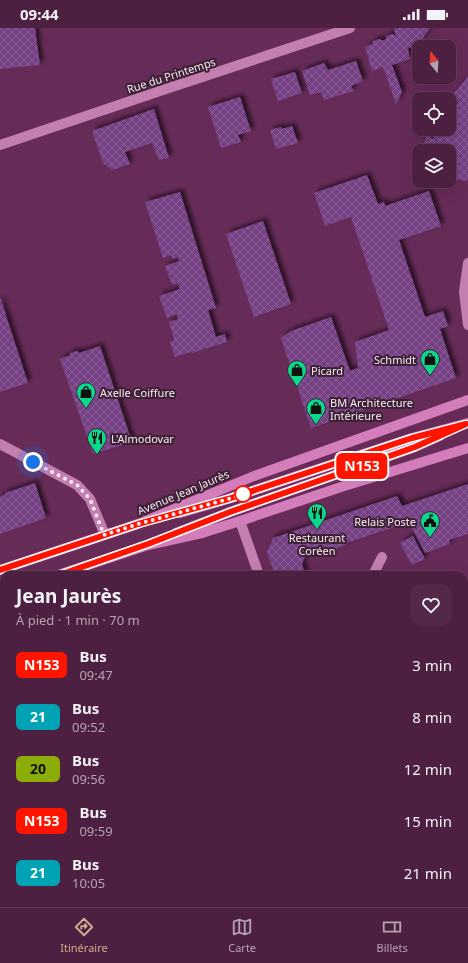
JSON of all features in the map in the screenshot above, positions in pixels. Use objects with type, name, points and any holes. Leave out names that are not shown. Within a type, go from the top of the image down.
[{"type":"main road","name":"Avenue Jean Jaurès","points":[[0,570],[138,524],[254,476],[468,400]]},
{"type":"main road","points":[[138,524],[228,499],[412,438],[467,423]]},
{"type":"main road","points":[[70,571],[148,544],[230,512],[415,447],[467,423]]},
{"type":"main road","points":[[148,544],[202,533],[468,448]]},
{"type":"street","name":"Rue du Printemps","points":[[0,145],[350,28]]},
{"type":"street","points":[[468,263],[464,292],[468,325]]},
{"type":"street","points":[[0,444],[77,485],[90,499],[104,535]]},
{"type":"street","points":[[240,521],[258,571]]},
{"type":"street","points":[[375,571],[382,557]]},
{"type":"building","points":[[0,28],[35,28],[40,65],[0,69]]},
{"type":"building","points":[[394,28],[430,28],[421,40],[412,40],[412,47],[408,48],[410,59],[392,65],[402,92],[396,104],[383,67],[372,71],[365,47],[372,44],[373,41],[386,39],[386,36],[393,34],[396,36]]},
{"type":"building","points":[[356,61],[363,81],[351,86],[354,91],[324,100],[321,92],[310,95],[302,71],[324,63],[328,70]]},
{"type":"building","points":[[295,72],[302,93],[278,101],[271,79]]},
{"type":"building","points":[[468,76],[467,181],[456,179],[456,144],[424,144],[427,136],[433,139],[435,136],[456,136],[456,106],[459,102],[456,99],[455,92]]},
{"type":"building","points":[[240,97],[251,131],[238,135],[241,142],[221,148],[208,107]]},
{"type":"building","points":[[154,109],[169,158],[159,160],[152,143],[125,152],[130,164],[112,170],[103,163],[92,131]]},
{"type":"building","points":[[292,126],[298,143],[276,149],[270,130]]},
{"type":"building","points":[[367,175],[378,204],[384,202],[385,206],[429,191],[441,226],[399,240],[425,317],[443,311],[448,326],[440,329],[456,378],[311,428],[281,338],[291,331],[331,317],[350,371],[358,368],[355,342],[389,330],[351,217],[325,226],[314,193]]},
{"type":"building","points":[[180,192],[216,308],[208,310],[216,337],[225,334],[227,342],[175,357],[170,342],[174,340],[169,322],[178,319],[177,314],[167,318],[159,296],[180,289],[178,283],[172,285],[165,266],[179,261],[178,257],[173,259],[171,255],[163,258],[145,202]]},
{"type":"building","points":[[263,221],[291,304],[254,317],[226,234]]},
{"type":"building","points":[[0,297],[28,383],[0,392]]},
{"type":"building","points":[[100,346],[132,442],[93,454],[60,359],[70,355],[70,353],[78,351],[79,353]]},
{"type":"building","points":[[35,483],[46,518],[0,534],[0,497],[5,495],[5,493]]},
{"type":"building","points":[[468,484],[468,534],[449,540],[450,544],[425,553],[409,522],[346,543],[346,545],[325,552],[324,550],[305,557],[302,564],[305,571],[274,571],[267,552],[273,538],[397,496],[402,506]]},
{"type":"building","points":[[413,536],[425,559],[412,565],[400,543]]},
{"type":"bus line","name":"N153","points":[[0,570],[138,524],[228,499],[412,438],[466,424],[415,447],[230,512],[148,544],[70,571]]},
{"type":"place","name":"Schmidt","points":[[430,376]]},
{"type":"place","name":"Picard","points":[[297,387]]},
{"type":"place","name":"Axelle Coiffure","points":[[86,409]]},
{"type":"place","name":"BM Architecture Intérieure","points":[[316,425]]},
{"type":"place","name":"L'Almodovar","points":[[97,455]]},
{"type":"place","name":"Restaurant Coréen","points":[[317,530]]},
{"type":"place","name":"Relais Poste","points":[[430,538]]},
{"type":"route","points":[[33,462],[77,485],[90,499],[104,535],[243,494]]}]
